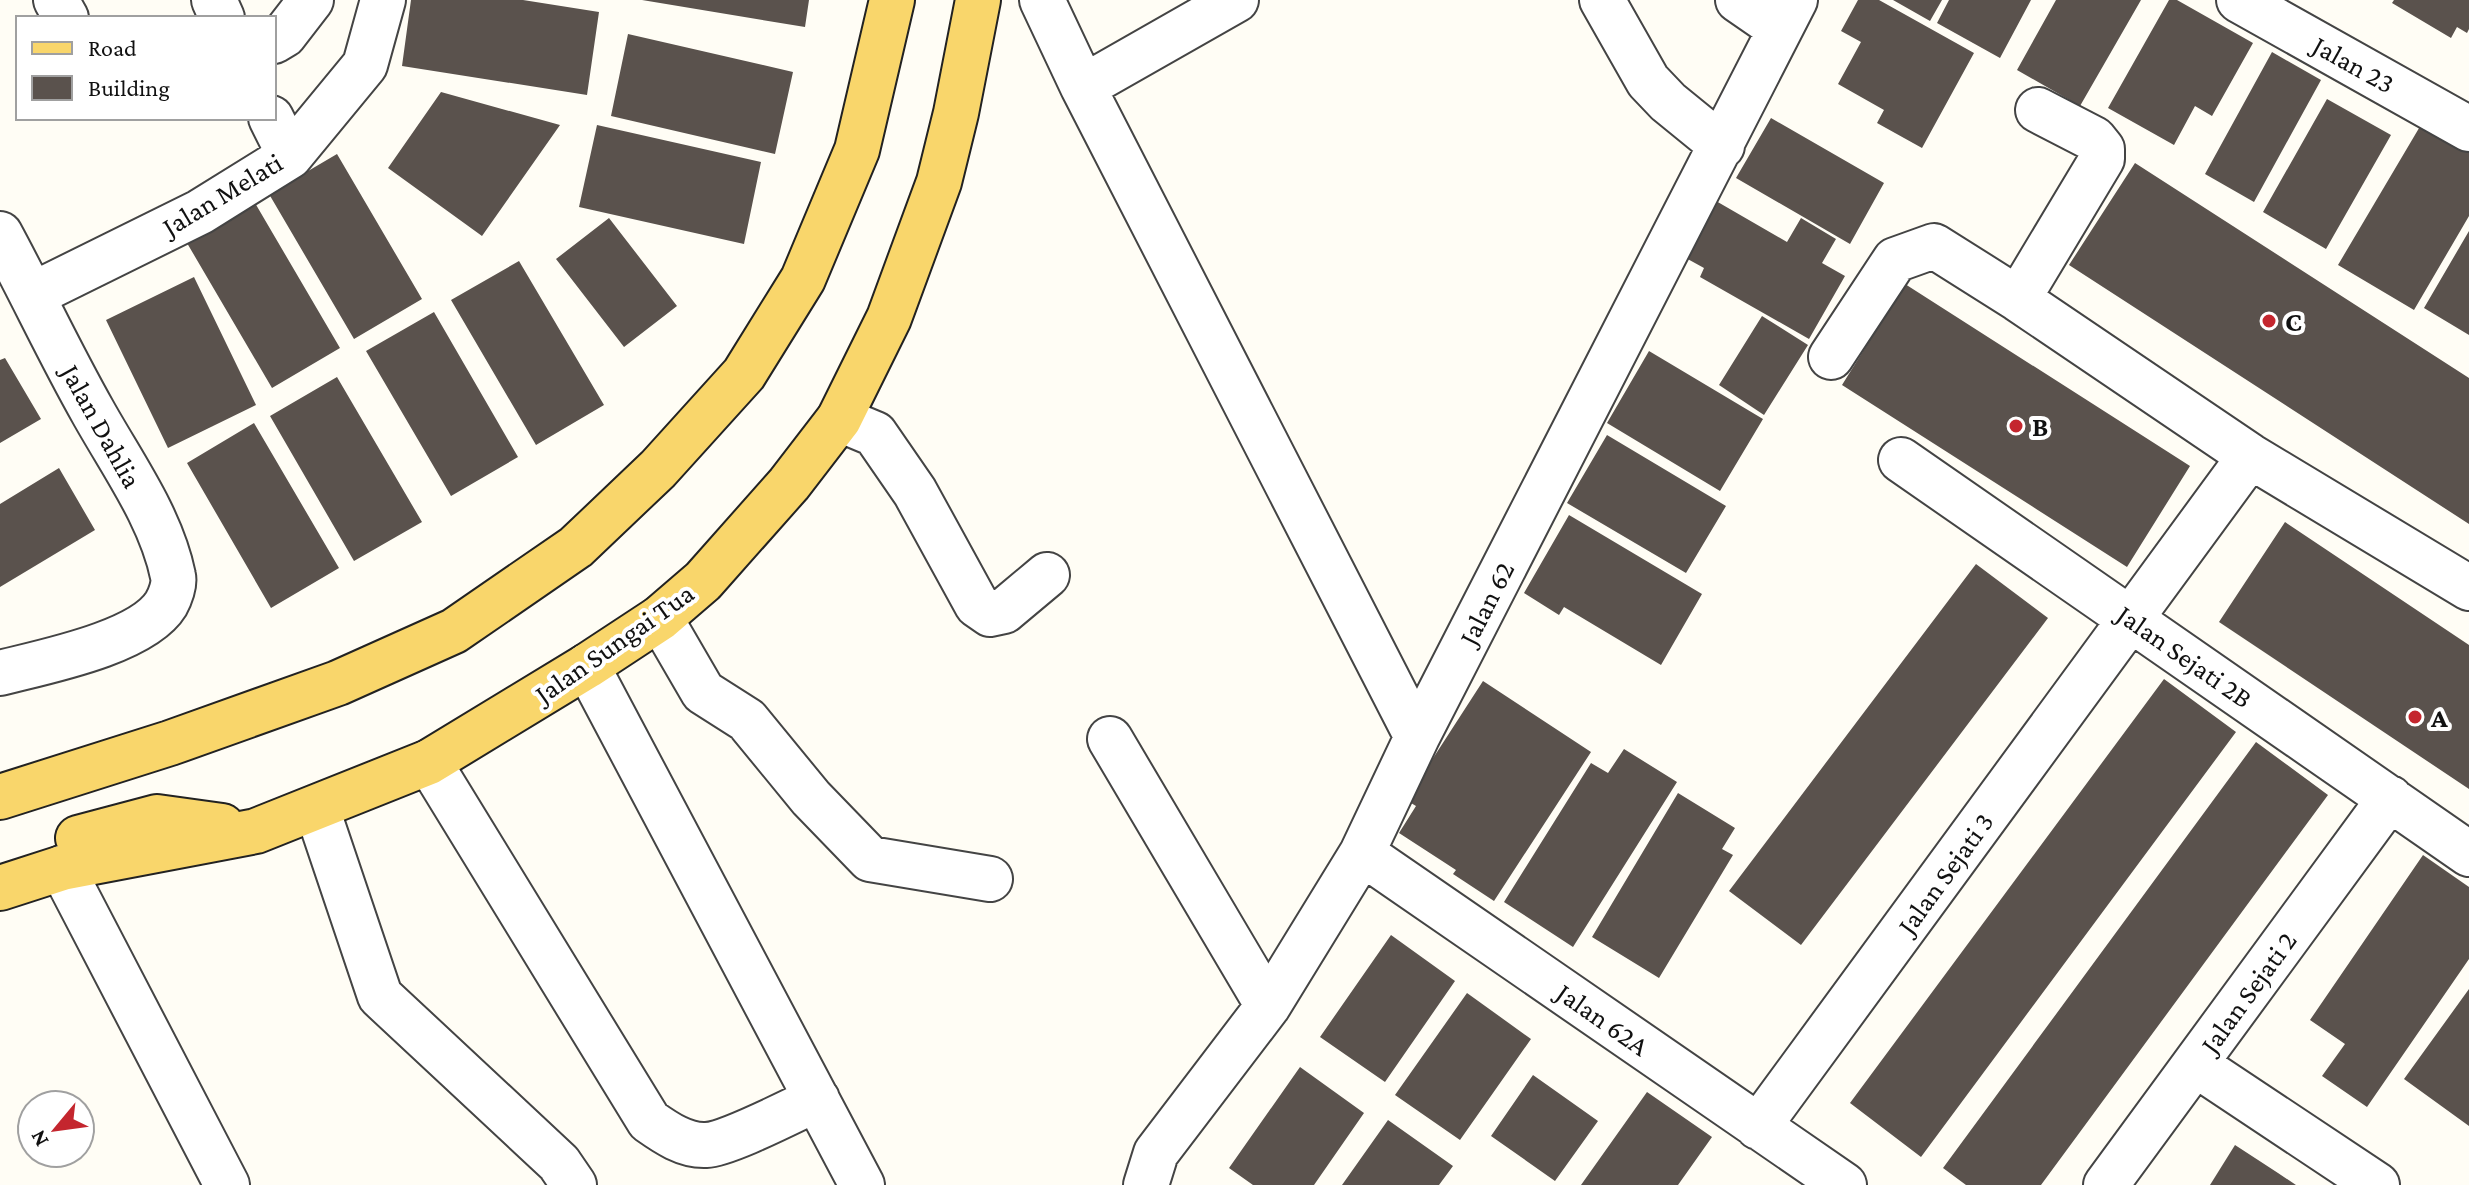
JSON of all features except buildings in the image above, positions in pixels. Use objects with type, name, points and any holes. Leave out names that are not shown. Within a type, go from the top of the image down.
[{"type":"main road","points":[[0,797],[170,743],[338,683],[454,631],[576,547],[658,469],[744,374],[803,279],[857,150],[892,0]]},
{"type":"main road","name":"Jalan Sungai Tua","points":[[0,888],[62,868],[256,831],[429,762],[660,618],[703,581],[789,484],[839,419],[889,318],[939,182],[960,98],[978,0]]},
{"type":"main road","points":[[0,858],[157,817],[256,831]]},
{"type":"street","points":[[276,40],[284,35],[311,0]]},
{"type":"street","name":"Jalan Melati","points":[[32,295],[200,212],[280,137],[365,65],[383,0]]},
{"type":"street","points":[[1042,0],[1083,87],[1417,737]]},
{"type":"street","points":[[1083,87],[1236,0]]},
{"type":"street","points":[[1602,0],[1648,81],[1668,102],[1722,146]]},
{"type":"street","points":[[1738,0],[1787,14]]},
{"type":"street","name":"Jalan 23","points":[[2239,0],[2469,129]]},
{"type":"street","name":"Jalan 62","points":[[1146,1185],[1156,1153],[1268,1006],[1362,853],[1417,737],[1787,14]]},
{"type":"street","points":[[2018,299],[2102,159],[2102,149],[2094,139],[2038,110]]},
{"type":"street","name":"Jalan Dahlia","points":[[0,234],[165,544],[174,580],[166,603],[153,620],[115,640],[0,673]]},
{"type":"street","points":[[1831,357],[1895,260],[1934,246],[2250,456],[2469,588]]},
{"type":"street","points":[[839,419],[875,434],[915,492],[977,605],[990,614],[1004,611],[1047,575]]},
{"type":"street","name":"Jalan Sejati 3","points":[[1758,1127],[2250,456]]},
{"type":"street","name":"Jalan Sejati 2B","points":[[1901,460],[2469,854]]},
{"type":"street","points":[[660,618],[703,692],[747,720],[811,798],[870,859],[990,879]]},
{"type":"street","points":[[587,666],[862,1185]]},
{"type":"street","points":[[1110,739],[1268,1006]]},
{"type":"street","points":[[429,762],[649,1121],[682,1141],[706,1145],[817,1099]]},
{"type":"street","name":"Jalan Sejati 2","points":[[2106,1185],[2390,798]]},
{"type":"street","points":[[317,809],[380,996],[559,1163],[574,1185]]},
{"type":"street","name":"Jalan 62A","points":[[1362,853],[1844,1185]]},
{"type":"street","points":[[62,868],[227,1185]]},
{"type":"street","points":[[2195,1064],[2377,1185]]},
{"type":"place","name":"C","points":[[2269,321]]},
{"type":"place","name":"B","points":[[2016,426]]},
{"type":"place","name":"A","points":[[2415,717]]}]
